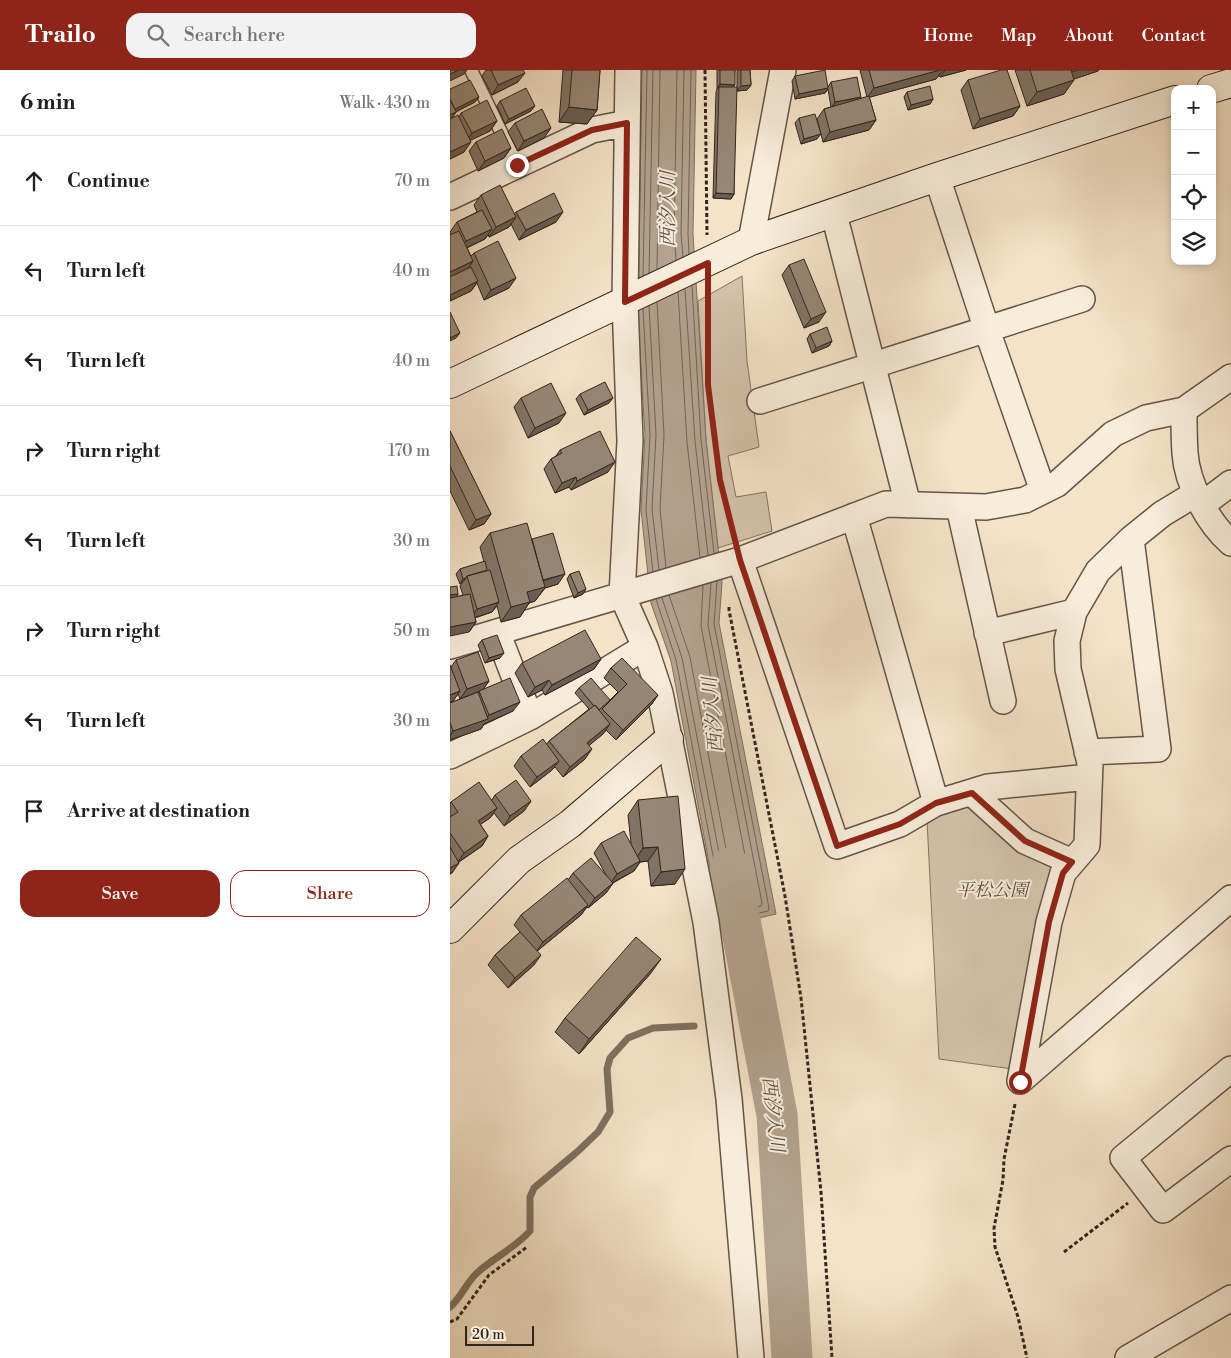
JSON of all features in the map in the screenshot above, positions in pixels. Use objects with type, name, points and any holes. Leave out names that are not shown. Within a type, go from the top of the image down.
[{"type":"street","points":[[628,70],[625,302],[630,441],[622,595],[644,647],[660,693],[707,932],[729,1099],[751,1358]]},
{"type":"street","points":[[751,242],[783,70]]},
{"type":"street","points":[[450,384],[751,242],[937,177],[1171,101]]},
{"type":"street","points":[[450,197],[592,130],[627,123]]},
{"type":"street","points":[[937,177],[987,330],[1043,491]]},
{"type":"street","points":[[834,214],[908,505]]},
{"type":"street","points":[[760,401],[1082,299]]},
{"type":"street","points":[[450,646],[740,560],[886,504],[986,508],[1025,500],[1057,484],[1113,434],[1146,418],[1184,410],[1231,377]]},
{"type":"street","points":[[1184,410],[1185,455],[1199,500],[1220,533],[1231,542]]},
{"type":"street","points":[[1020,1082],[1049,922],[1063,873],[1087,845],[1090,763],[1068,669],[1067,641],[1074,612],[1098,571],[1131,539],[1162,514],[1199,500],[1231,483]]},
{"type":"street","points":[[959,506],[1003,701]]},
{"type":"street","points":[[854,516],[936,803]]},
{"type":"street","points":[[1087,752],[1158,750],[1131,539]]},
{"type":"street","points":[[740,560],[837,846],[900,824],[936,803],[988,787],[1089,777]]},
{"type":"street","points":[[987,632],[1074,612]]},
{"type":"street","points":[[497,632],[530,717]]},
{"type":"street","points":[[450,756],[530,717],[644,647]]},
{"type":"street","points":[[450,929],[519,860],[570,824],[669,739]]},
{"type":"street","points":[[972,793],[1025,841],[1072,862]]},
{"type":"street","points":[[1020,1082],[1231,898]]},
{"type":"street","points":[[1231,1069],[1123,1158],[1163,1210],[1231,1158]]},
{"type":"street","points":[[1128,1358],[1231,1298]]},
{"type":"lane","points":[[471,70],[517,165]]},
{"type":"path","points":[[705,70],[708,385],[720,480],[740,560]]},
{"type":"path","points":[[731,602],[729,610],[785,896],[801,998],[821,1192],[832,1358]]},
{"type":"path","points":[[1020,1082],[1004,1160],[1003,1180],[994,1228],[995,1247],[1018,1316],[1027,1358]]},
{"type":"path","points":[[1064,1252],[1147,1189]]},
{"type":"path","points":[[450,1322],[458,1319],[489,1275],[527,1247]]},
{"type":"green space","points":[[742,276],[747,361],[759,447],[728,456],[736,497],[766,492],[772,531],[718,548],[706,440],[698,301]]},
{"type":"green space","name":"平松公園","points":[[985,793],[1026,835],[1070,854],[1020,1070],[939,1059],[927,820]]},
{"type":"water","points":[[642,70],[696,70],[693,234],[706,440],[722,583],[719,623],[776,914],[721,927],[671,661],[651,603],[641,510],[645,435],[638,323]]},
{"type":"building","points":[[450,70],[459,70],[450,74]]},
{"type":"building","points":[[491,70],[523,70],[525,73],[498,85]]},
{"type":"building","points":[[572,70],[600,70],[597,110],[569,107]]},
{"type":"building","points":[[720,70],[735,70],[735,85],[720,84]]},
{"type":"building","points":[[741,70],[750,70],[751,85],[741,86]]},
{"type":"building","points":[[825,70],[828,88],[799,94],[795,76]]},
{"type":"building","points":[[869,70],[940,70],[874,88]]},
{"type":"building","points":[[1007,70],[1020,106],[980,119],[968,80]]},
{"type":"building","points":[[1030,70],[1071,70],[1074,80],[1037,92]]},
{"type":"building","points":[[857,77],[861,97],[835,102],[831,82]]},
{"type":"building","points":[[470,80],[479,97],[455,109],[450,99],[450,89]]},
{"type":"building","points":[[930,86],[933,99],[911,105],[907,92]]},
{"type":"building","points":[[719,87],[737,87],[734,194],[716,193]]},
{"type":"building","points":[[526,88],[535,106],[509,119],[500,101]]},
{"type":"building","points":[[869,96],[876,120],[830,132],[824,109]]},
{"type":"building","points":[[450,99],[456,112],[450,115]]},
{"type":"building","points":[[487,100],[497,121],[472,133],[461,113]]},
{"type":"building","points":[[542,109],[551,128],[524,141],[515,123]]},
{"type":"building","points":[[815,114],[821,134],[804,139],[799,118]]},
{"type":"building","points":[[458,115],[471,142],[450,152],[450,119]]},
{"type":"building","points":[[502,129],[511,148],[485,161],[476,142]]},
{"type":"building","points":[[500,185],[516,217],[496,227],[481,195]]},
{"type":"building","points":[[554,193],[563,212],[526,230],[516,212]]},
{"type":"building","points":[[482,210],[492,229],[466,241],[457,222]]},
{"type":"building","points":[[459,231],[473,261],[450,272],[450,235]]},
{"type":"building","points":[[498,241],[516,278],[491,290],[474,253]]},
{"type":"building","points":[[804,259],[826,312],[811,319],[789,265]]},
{"type":"building","points":[[471,267],[478,281],[450,295],[450,277]]},
{"type":"building","points":[[450,312],[460,333],[450,338]]},
{"type":"building","points":[[827,327],[832,341],[816,348],[810,334]]},
{"type":"building","points":[[605,382],[613,398],[588,410],[580,394]]},
{"type":"building","points":[[551,383],[566,413],[535,428],[521,398]]},
{"type":"building","points":[[450,431],[491,514],[476,520],[450,466]]},
{"type":"building","points":[[600,431],[615,462],[577,481],[576,477],[562,483],[551,459],[562,453],[560,450]]},
{"type":"building","points":[[527,523],[545,587],[527,592],[530,602],[511,607],[490,533]]},
{"type":"building","points":[[553,533],[565,574],[543,580],[532,539]]},
{"type":"building","points":[[485,561],[487,570],[463,579],[460,569]]},
{"type":"building","points":[[490,570],[499,602],[477,609],[467,576]]},
{"type":"building","points":[[579,571],[586,589],[578,593],[570,574]]},
{"type":"building","points":[[457,586],[458,594],[450,595],[450,587]]},
{"type":"building","points":[[470,594],[476,622],[450,627],[450,598]]},
{"type":"building","points":[[585,630],[601,659],[552,685],[549,680],[535,687],[522,663]]},
{"type":"building","points":[[497,635],[504,653],[489,658],[482,640]]},
{"type":"building","points":[[478,652],[489,681],[467,689],[456,660]]},
{"type":"building","points":[[622,658],[658,695],[623,730],[602,709],[627,684],[611,668]]},
{"type":"building","points":[[450,665],[460,691],[450,695]]},
{"type":"building","points":[[510,678],[520,702],[489,715],[479,691]]},
{"type":"building","points":[[591,678],[610,700],[599,710],[579,688]]},
{"type":"building","points":[[478,692],[488,719],[453,731],[450,722],[450,703]]},
{"type":"building","points":[[595,705],[610,724],[587,743],[592,749],[570,767],[549,741]]},
{"type":"building","points":[[543,739],[559,761],[537,777],[521,756]]},
{"type":"building","points":[[516,780],[531,801],[510,816],[495,795]]},
{"type":"building","points":[[479,782],[497,808],[478,821],[488,836],[464,853],[450,833],[450,817],[458,812],[451,802]]},
{"type":"building","points":[[678,796],[685,869],[661,872],[658,847],[643,848],[638,800]]},
{"type":"building","points":[[624,831],[640,861],[617,874],[601,843]]},
{"type":"building","points":[[450,847],[459,863],[450,868]]},
{"type":"building","points":[[591,858],[613,883],[595,898],[573,873]]},
{"type":"building","points":[[567,878],[588,905],[543,942],[521,915]]},
{"type":"building","points":[[520,932],[541,955],[515,978],[495,955]]},
{"type":"building","points":[[636,937],[661,959],[589,1039],[565,1018]]},
{"type":"waterway","name":"西汐入川","points":[[730,868],[777,1115],[792,1358]]},
{"type":"waterway","points":[[450,1307],[477,1273],[518,1243],[530,1231],[530,1197],[534,1188],[598,1132],[610,1112],[607,1069],[610,1058],[628,1038],[653,1028],[694,1026]]},
{"type":"route","points":[[517,165],[592,130],[627,123],[625,302],[708,263],[708,385],[720,480],[740,560],[837,846],[900,824],[936,803],[972,793],[1025,841],[1072,862],[1063,873],[1049,922],[1020,1082]]}]
